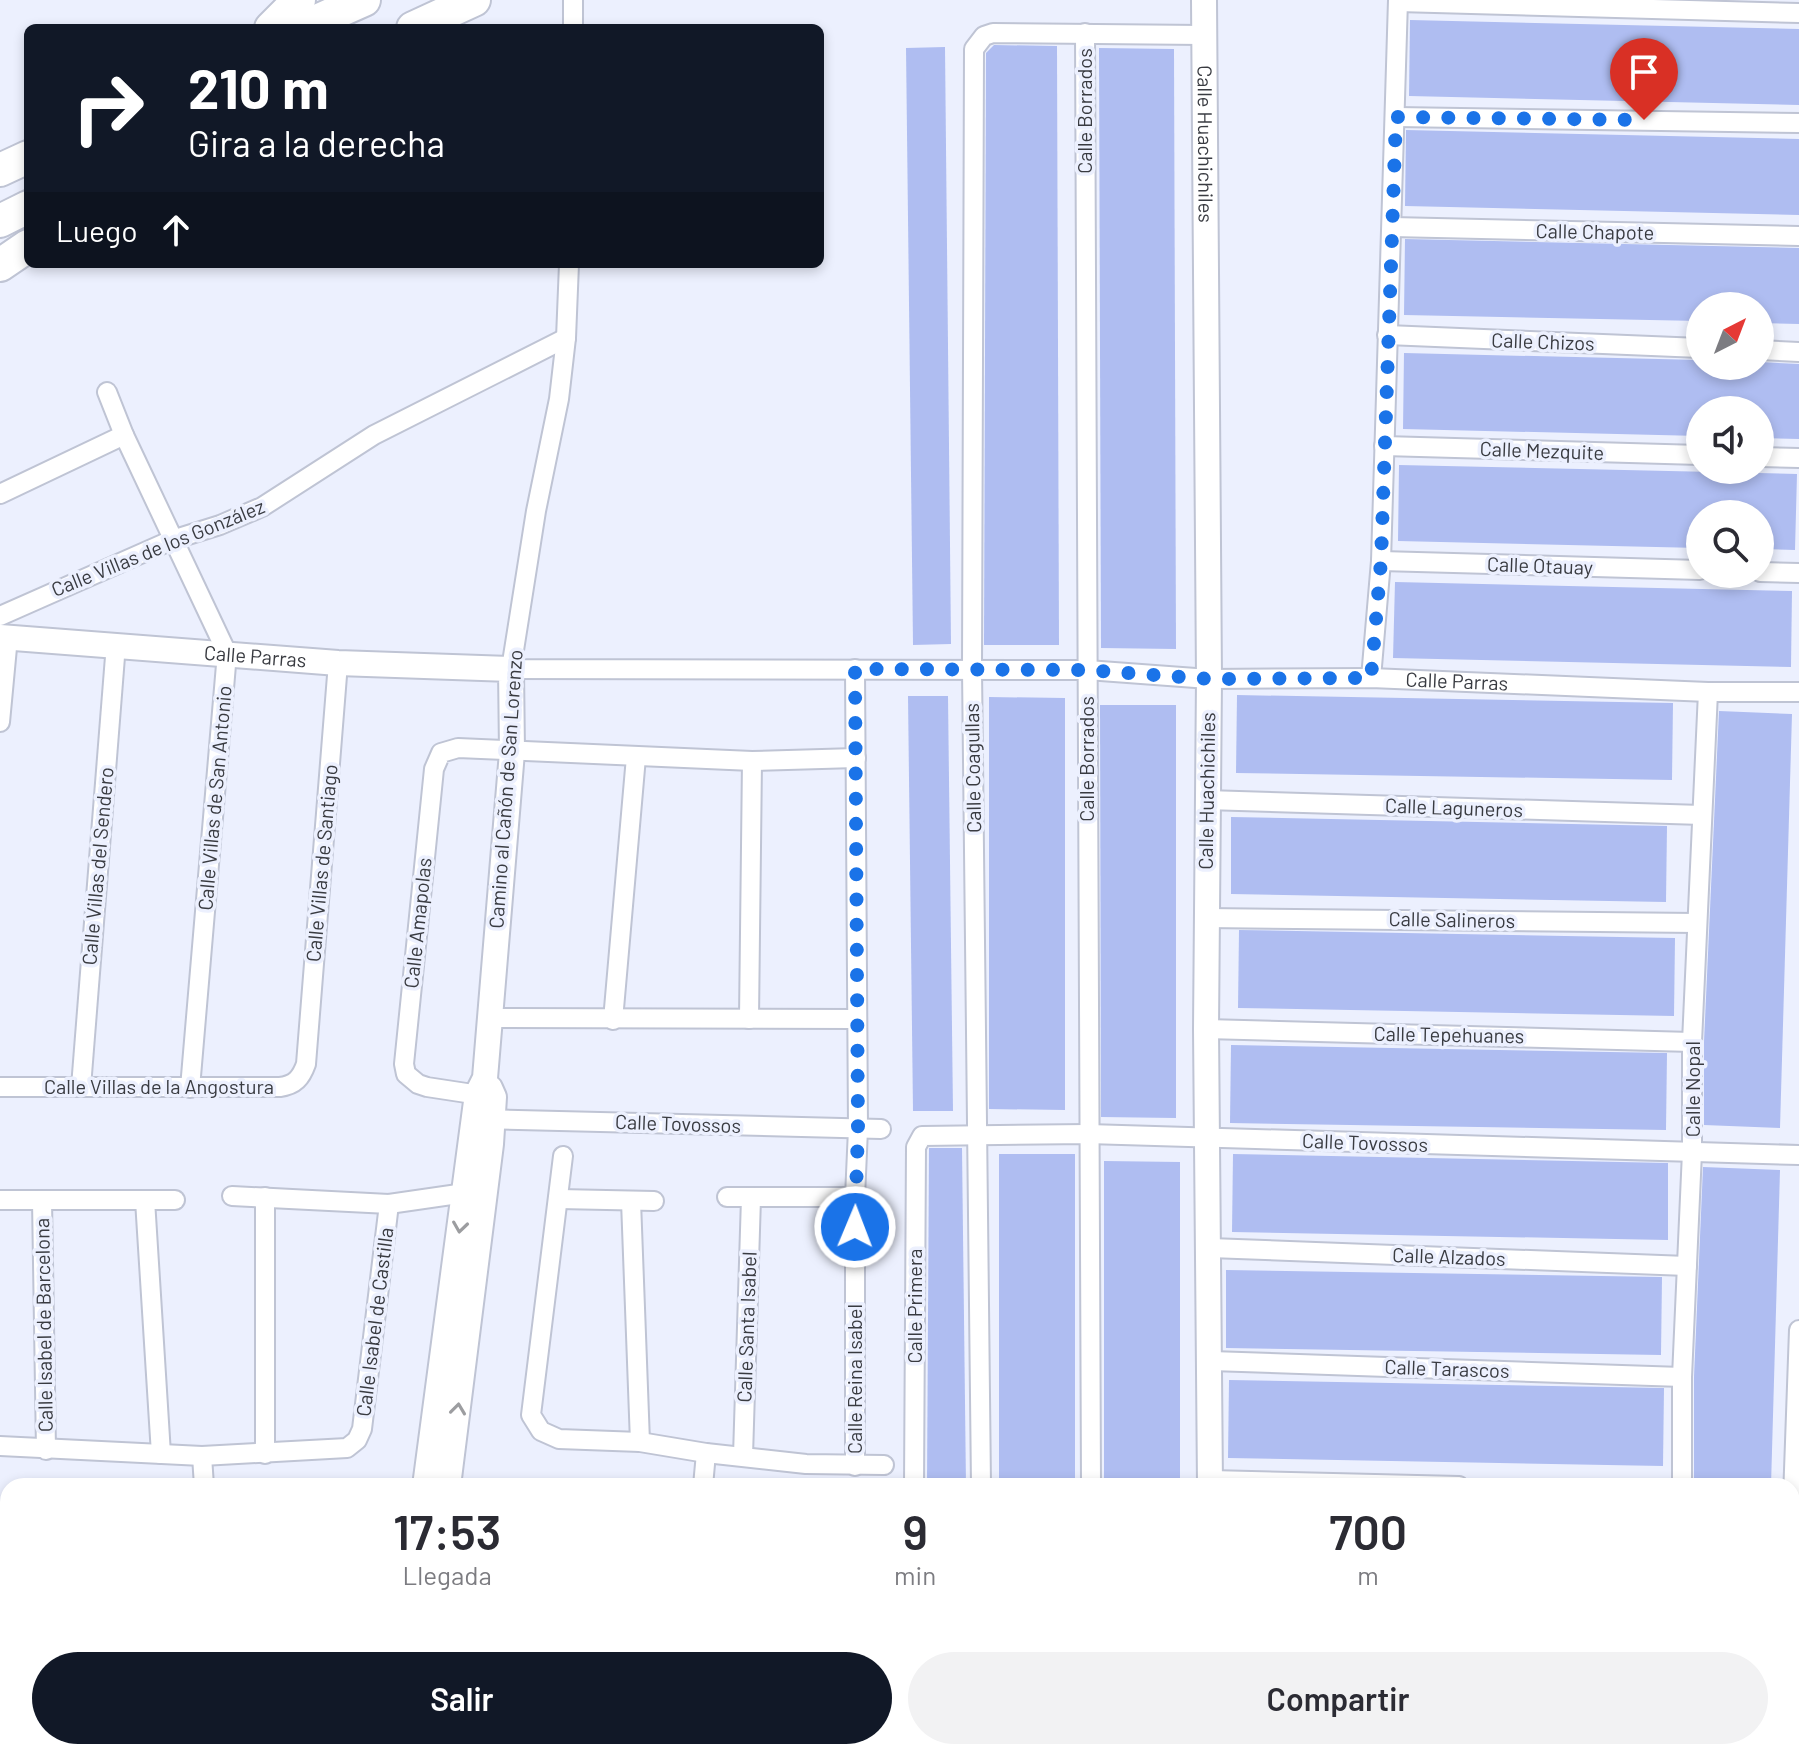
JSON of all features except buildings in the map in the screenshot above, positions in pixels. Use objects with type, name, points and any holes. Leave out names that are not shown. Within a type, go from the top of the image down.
[{"type":"highway","points":[[275,24],[299,0]]},
{"type":"highway","points":[[310,24],[364,0]]},
{"type":"highway","points":[[422,24],[474,0]]},
{"type":"highway","points":[[0,170],[24,159]]},
{"type":"highway","points":[[0,221],[24,209]]},
{"type":"highway","points":[[0,267],[24,249]]},
{"type":"street","points":[[573,0],[573,24]]},
{"type":"street","name":"Calle Huachichiles","points":[[1204,0],[1210,1478]]},
{"type":"street","points":[[1371,678],[1381,561],[1398,1],[1799,13]]},
{"type":"street","name":"Calle Coagullas","points":[[981,1478],[972,669],[974,49],[984,36],[993,33],[1085,33]]},
{"type":"street","points":[[1085,33],[1203,35]]},
{"type":"street","name":"Calle Borrados","points":[[1085,33],[1091,1478]]},
{"type":"street","points":[[1396,117],[1799,123]]},
{"type":"street","name":"Calle Chapote","points":[[1392,227],[1799,236]]},
{"type":"street","points":[[0,267],[24,259]]},
{"type":"street","name":"Camino al Cañón de San Lorenzo","points":[[449,1478],[485,1101],[512,752],[511,669],[538,499],[559,399],[566,338],[569,268]]},
{"type":"street","name":"Calle Chizos","points":[[1387,335],[1686,347]]},
{"type":"street","name":"Calle Villas de los González","points":[[3,630],[22,604],[172,540],[220,525],[262,507],[374,435],[566,338]]},
{"type":"street","points":[[1774,351],[1799,352]]},
{"type":"street","points":[[107,392],[172,540],[227,653]]},
{"type":"street","points":[[0,494],[124,435]]},
{"type":"street","name":"Calle Mezquite","points":[[1384,446],[1686,455]]},
{"type":"street","points":[[1774,457],[1799,458]]},
{"type":"street","name":"Calle Otauay","points":[[1381,561],[1686,570]]},
{"type":"street","points":[[1774,572],[1799,573]]},
{"type":"street","points":[[0,722],[3,630]]},
{"type":"street","name":"Calle Parras","points":[[3,630],[116,644],[338,663],[511,669],[1087,670],[1209,679],[1371,678],[1708,692],[1799,692]]},
{"type":"street","name":"Calle Villas del Sendero","points":[[81,1087],[116,644]]},
{"type":"street","name":"Calle Villas de San Antonio","points":[[190,1088],[227,653]]},
{"type":"street","name":"Calle Villas de Santiago","points":[[306,1064],[338,663]]},
{"type":"street","name":"Calle Reina Isabel","points":[[855,669],[858,1129],[855,1466]]},
{"type":"street","name":"Calle Nopal","points":[[1682,1478],[1682,1377],[1692,1152],[1692,1042],[1708,692]]},
{"type":"street","name":"Calle Amapolas","points":[[485,1101],[418,1084],[406,1074],[404,1064],[434,769],[441,753],[458,748],[512,752]]},
{"type":"street","points":[[512,752],[752,761],[856,758]]},
{"type":"street","points":[[613,1020],[636,757]]},
{"type":"street","points":[[749,1019],[752,761]]},
{"type":"street","name":"Calle Laguneros","points":[[1206,800],[1702,815]]},
{"type":"street","name":"Calle Salineros","points":[[1206,918],[1697,923]]},
{"type":"street","points":[[490,1018],[856,1019]]},
{"type":"street","name":"Calle Tepehuanes","points":[[1206,1029],[1692,1042]]},
{"type":"street","name":"Calle Villas de la Angostura","points":[[0,1087],[288,1086],[303,1074],[306,1064]]},
{"type":"street","name":"Camino al Cañón de San Lorenzo","points":[[426,1478],[465,1193],[485,1101]]},
{"type":"street","name":"Calle Tovossos","points":[[485,1101],[881,1129]]},
{"type":"street","name":"Calle Tovossos","points":[[930,1135],[1088,1134],[1799,1155]]},
{"type":"street","name":"Calle Primera","points":[[914,1478],[916,1147],[919,1138],[930,1135]]},
{"type":"street","name":"Calle Reina Isabel","points":[[563,1156],[531,1415],[541,1431],[559,1439],[640,1442],[806,1464],[884,1465]]},
{"type":"street","points":[[232,1196],[389,1204],[465,1193]]},
{"type":"street","points":[[265,1197],[265,1454]]},
{"type":"street","points":[[727,1197],[855,1197]]},
{"type":"street","name":"Calle Santa Isabel","points":[[743,1456],[751,1198]]},
{"type":"street","points":[[559,1199],[654,1201]]},
{"type":"street","points":[[0,1200],[175,1200]]},
{"type":"street","name":"Calle Isabel de Barcelona","points":[[42,1200],[46,1450]]},
{"type":"street","points":[[145,1200],[161,1454]]},
{"type":"street","points":[[631,1201],[640,1442]]},
{"type":"street","name":"Calle Isabel de Castilla","points":[[0,1446],[202,1456],[338,1451],[347,1448],[357,1440],[362,1429],[389,1204]]},
{"type":"street","name":"Calle Alzados","points":[[1210,1248],[1687,1266]]},
{"type":"street","points":[[1794,1478],[1799,1330]]},
{"type":"street","name":"Calle Tarascos","points":[[1211,1361],[1682,1377]]},
{"type":"street","points":[[704,1478],[706,1453]]},
{"type":"street","points":[[202,1456],[203,1478]]},
{"type":"route","points":[[855,1227],[858,1129],[855,669],[1087,670],[1209,679],[1371,678],[1381,561],[1396,117],[1644,120]]}]
